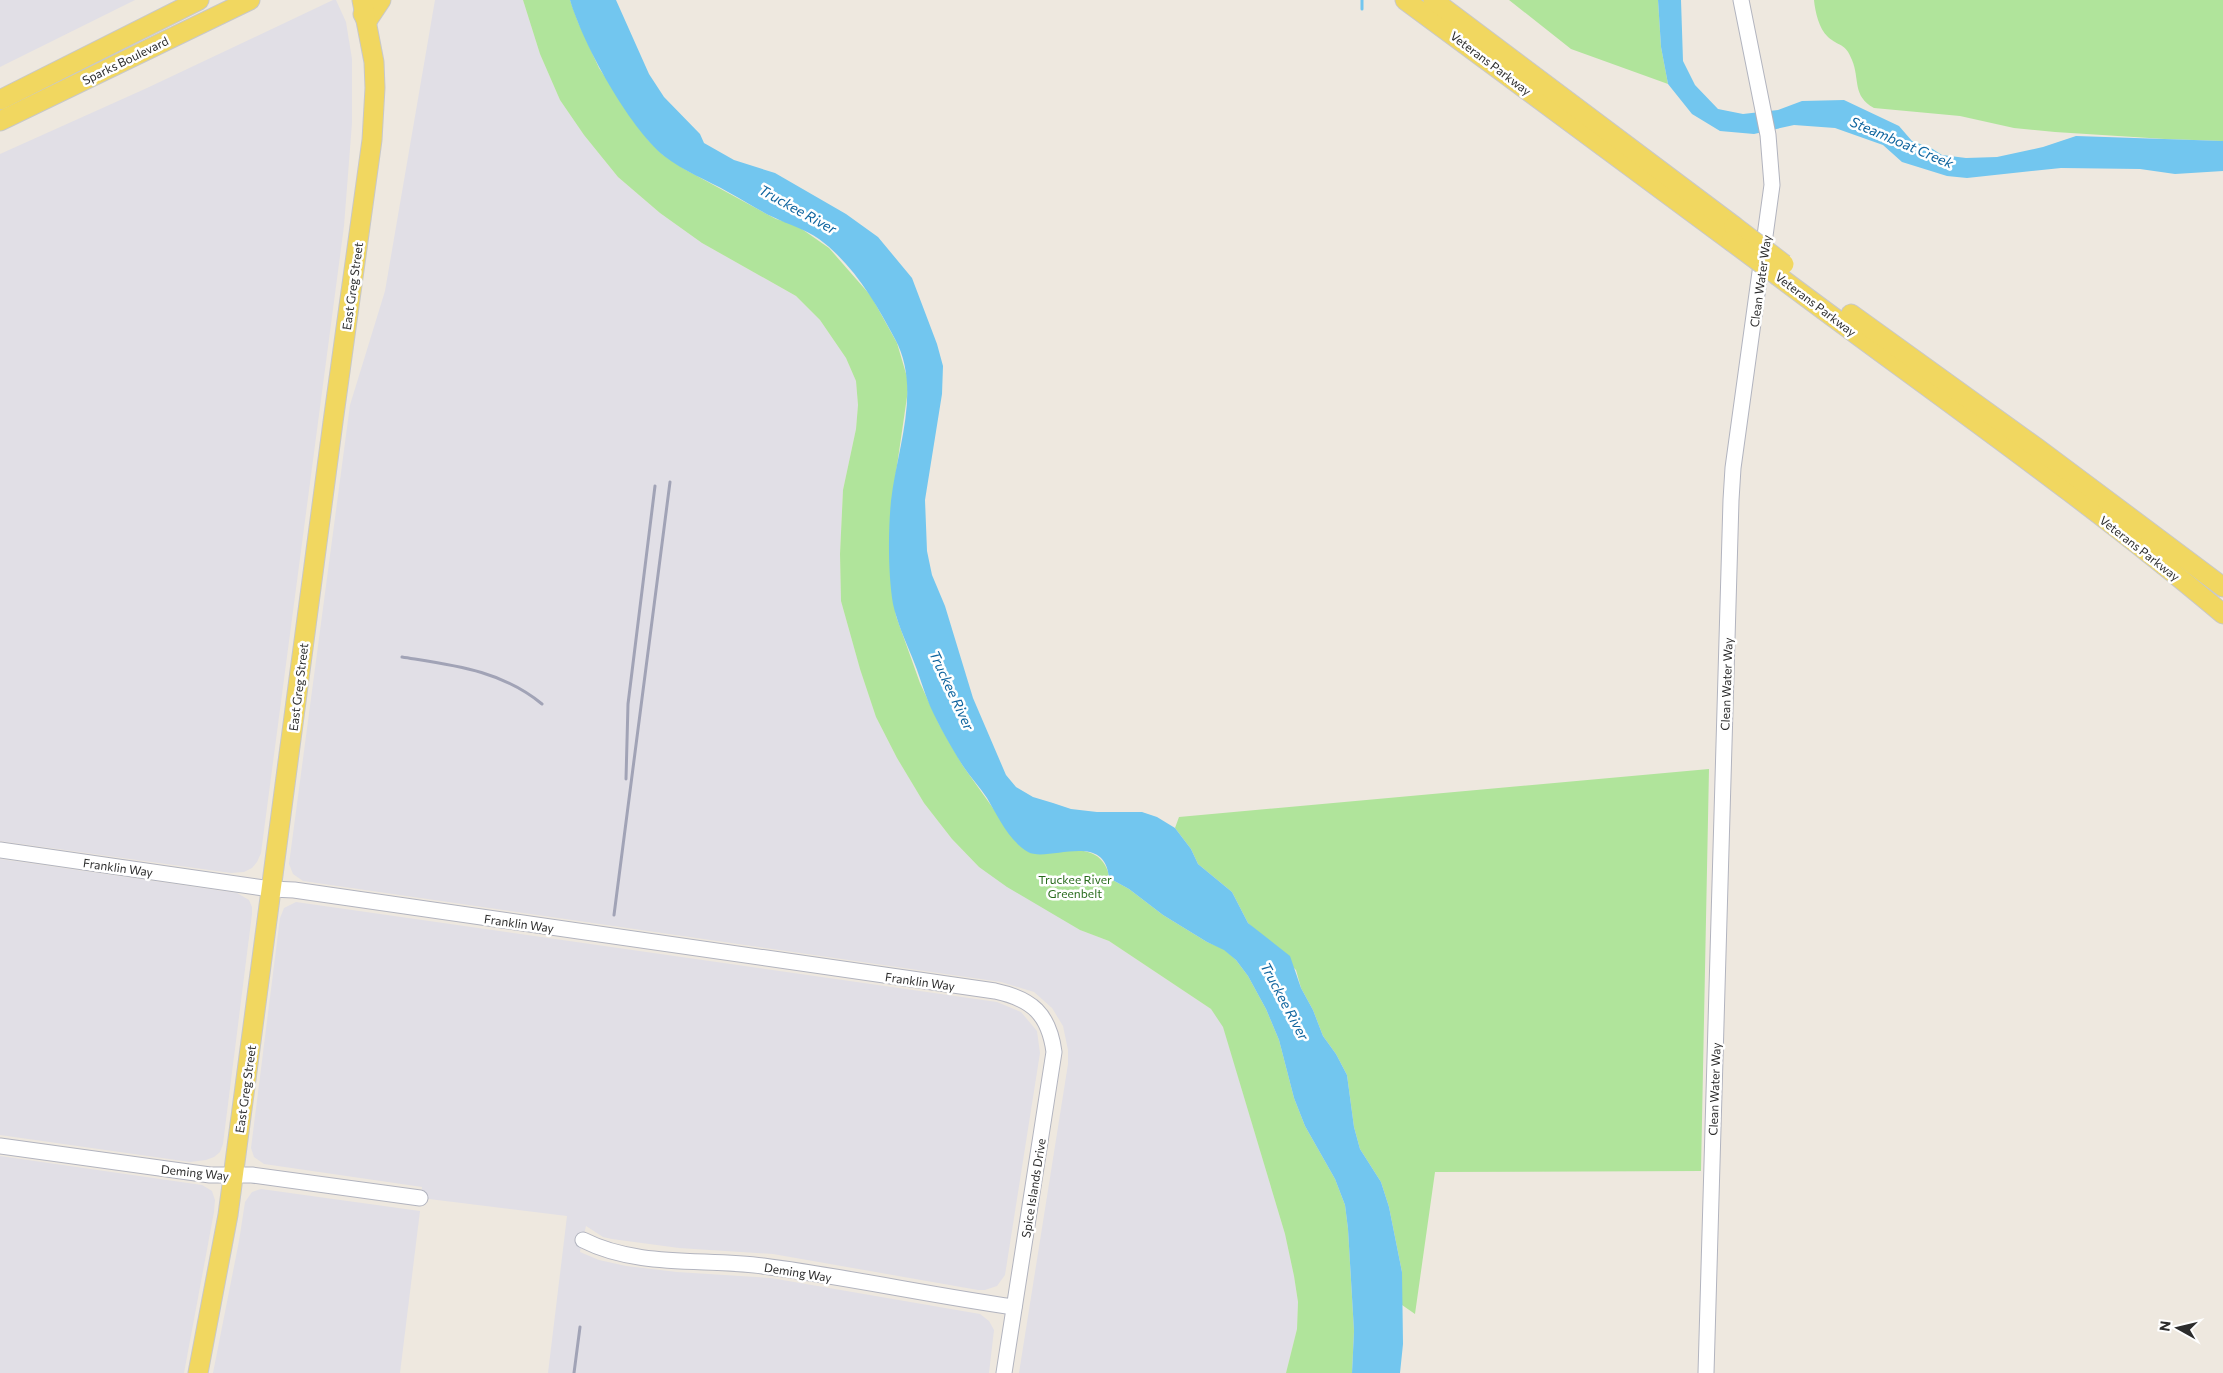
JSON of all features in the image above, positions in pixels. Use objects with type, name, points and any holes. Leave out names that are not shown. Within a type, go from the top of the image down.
[{"type":"main road","name":"Sparks Boulevard","points":[[0,100],[199,0]]},
{"type":"main road","name":"Sparks Boulevard","points":[[0,121],[250,0]]},
{"type":"main road","points":[[355,0],[367,21],[381,0]]},
{"type":"main road","name":"East Greg Street","points":[[198,1373],[221,1258],[233,1176],[372,140],[375,88],[374,62],[362,0]]},
{"type":"main road","name":"Veterans Parkway","points":[[1405,0],[1781,270],[2045,454],[2223,587]]},
{"type":"main road","name":"Veterans Parkway","points":[[1433,0],[1732,234]]},
{"type":"main road","name":"Veterans Parkway","points":[[1781,270],[2189,585],[2223,614]]},
{"type":"street","name":"Clean Water Way","points":[[1706,1373],[1731,500],[1738,429],[1771,202],[1772,166],[1768,135],[1741,0]]},
{"type":"street","name":"Franklin Way","points":[[0,850],[271,889],[294,890],[995,991],[1022,999],[1035,1008]]},
{"type":"street","name":"Spice Islands Drive","points":[[1004,1373],[1054,1052],[1048,1026],[1035,1008]]},
{"type":"street","name":"Deming Way","points":[[0,1146],[210,1175],[252,1175],[420,1198]]},
{"type":"street","name":"Deming Way","points":[[583,1240],[602,1249],[633,1255],[767,1266],[1014,1307]]},
{"type":"shaded area","points":[[0,0],[135,0],[0,67]]},
{"type":"shaded area","points":[[336,0],[346,22],[352,59],[352,123],[344,226],[261,853],[252,868],[244,872],[231,873],[0,841],[0,154],[147,88]]},
{"type":"shaded area","points":[[435,0],[523,0],[540,54],[560,100],[584,135],[618,177],[660,213],[702,243],[796,296],[820,320],[846,358],[856,381],[858,405],[856,429],[843,490],[840,554],[841,601],[876,717],[897,758],[924,803],[952,839],[979,867],[1080,930],[1109,941],[1211,1009],[1223,1026],[1285,1234],[1294,1276],[1298,1302],[1297,1329],[1286,1373],[1019,1373],[1068,1064],[1068,1050],[1063,1026],[1052,1008],[1034,992],[1001,982],[303,881],[293,874],[289,864],[350,405],[385,291]]},
{"type":"shaded area","points":[[0,859],[237,893],[249,900],[252,914],[223,1144],[220,1152],[214,1157],[190,1162],[0,1135]]},
{"type":"shaded area","points":[[296,902],[997,1002],[1021,1012],[1037,1031],[1040,1053],[1005,1275],[997,1286],[978,1290],[773,1254],[679,1248],[612,1239],[603,1237],[586,1226],[580,1252],[599,1260],[626,1266],[677,1272],[771,1278],[980,1314],[989,1321],[994,1330],[989,1373],[548,1373],[567,1216],[421,1198],[422,1187],[264,1164],[254,1157],[251,1148],[280,918],[284,908]]},
{"type":"shaded area","points":[[0,1156],[202,1185],[212,1191],[215,1200],[214,1212],[184,1373],[0,1373]]},
{"type":"shaded area","points":[[261,1189],[420,1211],[400,1373],[213,1373],[245,1202],[252,1192]]},
{"type":"green space","name":"Truckee River Greenbelt","points":[[523,0],[570,0],[599,68],[648,140],[663,155],[686,170],[776,219],[796,225],[829,248],[871,296],[897,343],[907,377],[908,390],[892,500],[891,574],[896,616],[920,683],[940,726],[963,766],[1020,846],[1080,850],[1095,855],[1105,865],[1109,878],[1129,889],[1163,915],[1207,942],[1224,949],[1236,960],[1248,976],[1266,1009],[1279,1040],[1294,1098],[1305,1126],[1335,1179],[1345,1205],[1354,1331],[1352,1373],[1286,1373],[1297,1329],[1298,1302],[1294,1276],[1285,1234],[1223,1027],[1211,1009],[1109,941],[1080,930],[1007,887],[979,867],[952,839],[924,803],[897,758],[876,717],[841,601],[840,554],[843,490],[856,429],[858,405],[856,381],[846,358],[820,320],[796,296],[702,243],[660,213],[618,177],[584,135],[560,100],[540,54]]},
{"type":"green space","points":[[1509,0],[1658,0],[1661,47],[1668,84],[1571,49]]},
{"type":"green space","points":[[1814,0],[2223,0],[2223,141],[2055,132],[2014,128],[1960,116],[1874,108],[1859,93],[1854,67],[1847,50],[1828,37],[1822,29],[1816,14]]},
{"type":"green space","points":[[1709,769],[1701,1171],[1435,1172],[1415,1314],[1402,1305],[1402,1272],[1389,1207],[1381,1182],[1360,1149],[1354,1127],[1347,1075],[1336,1054],[1323,1036],[1313,1010],[1301,988],[1296,970],[1248,923],[1232,892],[1198,864],[1191,849],[1175,828],[1179,817]]},
{"type":"water","name":"Truckee River","points":[[570,0],[616,0],[649,74],[664,97],[700,134],[704,143],[734,160],[775,173],[846,214],[878,237],[912,278],[937,344],[943,366],[942,394],[925,500],[927,551],[932,575],[945,606],[973,698],[1006,775],[1016,787],[1033,797],[1071,809],[1097,812],[1142,812],[1157,817],[1175,828],[1191,849],[1198,864],[1232,892],[1248,923],[1290,956],[1301,988],[1313,1010],[1323,1036],[1336,1054],[1347,1075],[1354,1127],[1360,1149],[1381,1182],[1389,1207],[1402,1272],[1403,1344],[1400,1373],[1352,1373],[1354,1331],[1345,1205],[1335,1179],[1305,1126],[1294,1098],[1279,1040],[1266,1009],[1248,976],[1236,960],[1224,950],[1207,942],[1163,915],[1129,889],[1109,878],[1105,864],[1097,855],[1074,851],[1037,854],[1028,852],[1021,847],[1009,835],[984,794],[963,766],[934,714],[899,624],[891,592],[890,513],[905,419],[907,378],[903,358],[880,312],[863,285],[843,260],[819,239],[767,214],[679,166],[664,156],[650,142],[636,125],[608,83],[585,39]]},
{"type":"water","name":"Steamboat Creek","points":[[1658,0],[1681,0],[1683,61],[1695,85],[1718,109],[1743,114],[1778,110],[1802,101],[1844,100],[1899,126],[1912,141],[1931,148],[1942,155],[1966,158],[1997,157],[2043,147],[2076,136],[2223,141],[2223,171],[2175,174],[2140,169],[2061,168],[1967,178],[1947,176],[1902,162],[1883,145],[1835,128],[1794,125],[1754,134],[1720,131],[1692,114],[1668,84],[1661,47]]},
{"type":"waterway","points":[[1362,0],[1362,9]]},
{"type":"railway","points":[[614,915],[670,482]]},
{"type":"railway","points":[[626,779],[628,704],[655,486]]},
{"type":"railway","points":[[402,657],[457,666],[493,676],[510,683],[542,704]]},
{"type":"railway","points":[[574,1373],[580,1327]]}]
